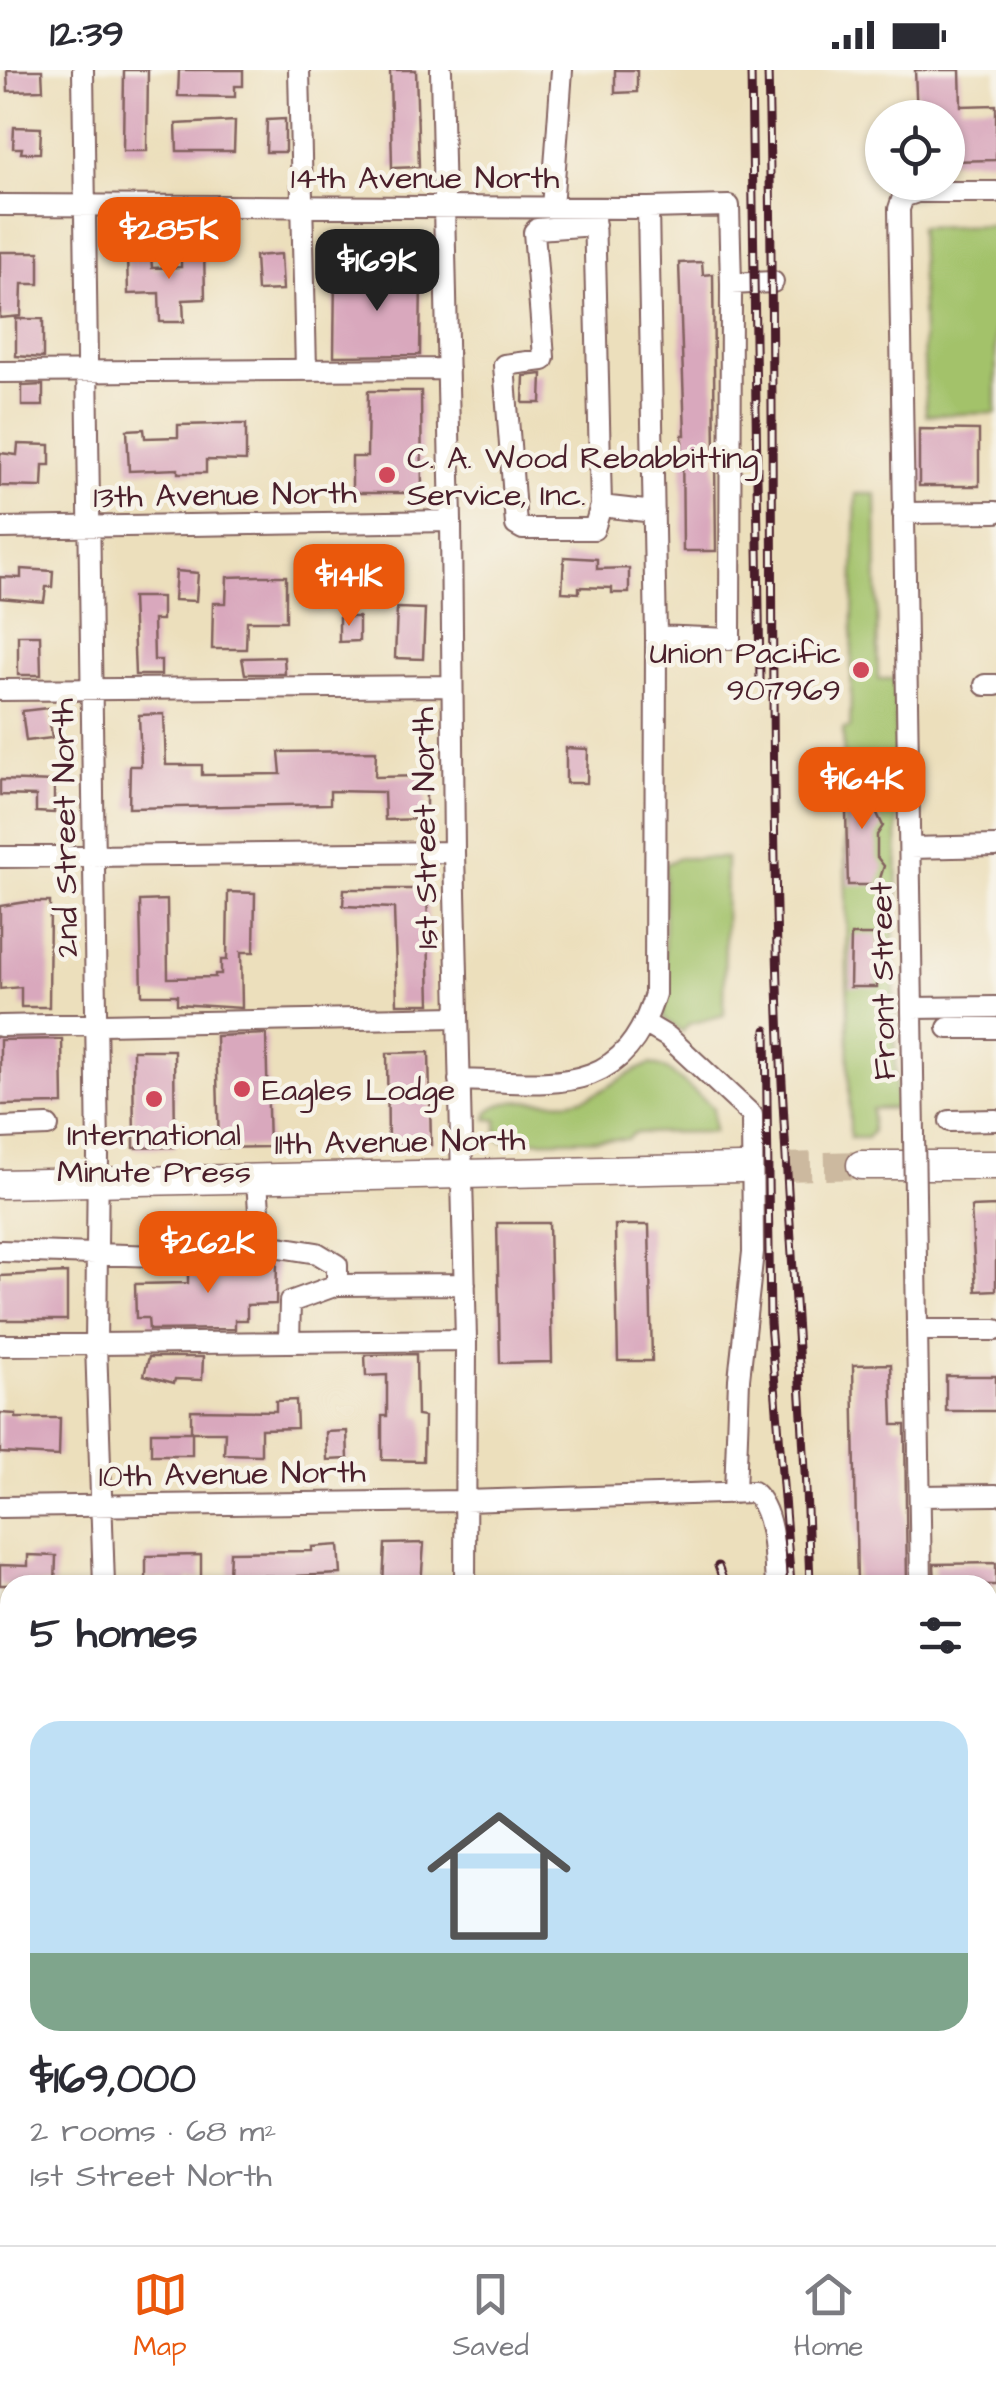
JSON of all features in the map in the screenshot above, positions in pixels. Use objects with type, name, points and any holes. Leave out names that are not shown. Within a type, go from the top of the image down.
[{"type":"main road","points":[[860,1165],[996,1164]]},
{"type":"main road","name":"11th Avenue North","points":[[0,1184],[742,1168]]},
{"type":"street","name":"2nd Street North","points":[[83,70],[98,1182],[96,1344],[104,1575]]},
{"type":"street","points":[[298,70],[306,370]]},
{"type":"street","name":"1st Street North","points":[[441,70],[466,1340],[465,1575]]},
{"type":"street","points":[[552,208],[562,70]]},
{"type":"street","name":"Front Street","points":[[921,1575],[899,209],[902,196],[916,192],[996,192]]},
{"type":"street","name":"14th Avenue North","points":[[0,205],[552,208],[594,216],[648,208],[729,206],[731,284]]},
{"type":"street","points":[[459,1080],[573,1082],[598,1072],[623,1054],[646,1024],[655,994],[656,636],[648,208]]},
{"type":"street","points":[[594,216],[601,506],[594,529],[523,529],[516,525],[504,365],[544,357],[534,232],[594,216]]},
{"type":"street","points":[[656,636],[730,639],[731,284],[774,282]]},
{"type":"street","points":[[0,372],[448,369]]},
{"type":"street","points":[[601,506],[654,512]]},
{"type":"street","points":[[904,513],[996,512]]},
{"type":"street","name":"13th Avenue North","points":[[0,528],[451,521]]},
{"type":"street","points":[[0,690],[452,686]]},
{"type":"street","points":[[910,848],[996,846]]},
{"type":"street","points":[[0,857],[454,852]]},
{"type":"street","points":[[912,1008],[996,1008]]},
{"type":"street","points":[[0,1026],[457,1017]]},
{"type":"street","points":[[646,1024],[668,1037],[752,1114],[753,1252],[739,1379],[735,1492],[752,1492],[761,1499],[773,1544],[775,1575]]},
{"type":"street","points":[[948,1028],[996,1028]]},
{"type":"street","points":[[950,1121],[996,1120]]},
{"type":"street","points":[[0,1128],[48,1126]]},
{"type":"street","points":[[257,1179],[261,1244]]},
{"type":"street","points":[[0,1250],[158,1256],[183,1248],[261,1244],[317,1254],[337,1265],[337,1285]]},
{"type":"street","points":[[289,1342],[290,1302],[337,1285],[465,1284]]},
{"type":"street","points":[[916,1330],[996,1330]]},
{"type":"street","points":[[0,1346],[466,1340]]},
{"type":"street","name":"10th Avenue North","points":[[0,1507],[735,1492]]},
{"type":"street","points":[[920,1496],[996,1495]]},
{"type":"green space","points":[[996,225],[996,413],[926,415],[919,227]]},
{"type":"green space","points":[[856,494],[876,494],[878,679],[895,679],[896,1108],[872,1109],[872,1132],[867,1138],[850,1138],[843,729],[850,728]]},
{"type":"green space","points":[[679,858],[726,858],[724,1015],[689,1024],[682,1032],[664,1018],[665,864]]},
{"type":"green space","points":[[651,1064],[667,1069],[713,1108],[714,1132],[634,1133],[627,1139],[504,1141],[497,1138],[497,1120],[487,1119],[488,1112],[505,1103],[583,1098]]},
{"type":"building","points":[[7,70],[42,70],[43,90],[8,91]]},
{"type":"building","points":[[124,70],[148,70],[147,151],[123,151]]},
{"type":"building","points":[[179,70],[243,70],[243,86],[235,86],[235,97],[178,96]]},
{"type":"building","points":[[390,70],[416,70],[419,167],[392,168]]},
{"type":"building","points":[[615,70],[637,70],[637,92],[615,93]]},
{"type":"building","points":[[915,70],[960,70],[961,100],[916,100]]},
{"type":"building","points":[[996,105],[996,160],[965,161],[965,106]]},
{"type":"building","points":[[285,119],[285,152],[266,152],[267,120]]},
{"type":"building","points":[[235,121],[234,151],[177,151],[176,124]]},
{"type":"building","points":[[14,127],[41,128],[40,153],[21,153],[22,148],[13,148]]},
{"type":"building","points":[[204,247],[205,299],[183,300],[184,322],[160,322],[159,293],[128,294],[127,255],[151,255],[152,268],[181,267],[181,248]]},
{"type":"building","points":[[0,252],[39,252],[39,284],[22,284],[21,316],[0,318]]},
{"type":"building","points":[[281,254],[283,290],[257,291],[255,256]]},
{"type":"building","points":[[702,262],[703,275],[713,274],[716,551],[683,551],[685,435],[679,263]]},
{"type":"building","points":[[335,272],[421,274],[420,355],[334,356]]},
{"type":"building","points":[[16,319],[43,319],[43,358],[16,356]]},
{"type":"building","points":[[542,374],[541,403],[523,403],[524,376]]},
{"type":"building","points":[[43,385],[43,406],[22,406],[22,386]]},
{"type":"building","points":[[368,391],[421,391],[422,493],[352,493],[352,457],[367,457]]},
{"type":"building","points":[[246,424],[246,461],[206,460],[206,473],[178,473],[178,469],[129,471],[127,430],[144,429],[145,438],[178,437],[178,425]]},
{"type":"building","points":[[919,429],[979,430],[979,486],[919,486]]},
{"type":"building","points":[[18,444],[50,445],[50,465],[43,465],[42,487],[0,486],[0,453],[17,455]]},
{"type":"building","points":[[564,557],[597,559],[597,569],[629,568],[629,593],[579,587],[579,593],[562,592]]},
{"type":"building","points":[[21,569],[53,571],[52,587],[46,587],[44,602],[0,598],[0,577],[21,578]]},
{"type":"building","points":[[176,571],[198,573],[196,601],[174,600]]},
{"type":"building","points":[[286,576],[286,621],[247,621],[246,649],[212,649],[213,603],[226,603],[227,577]]},
{"type":"building","points":[[132,597],[162,597],[162,620],[153,620],[154,660],[161,660],[161,675],[135,675]]},
{"type":"building","points":[[397,608],[425,609],[423,659],[395,658]]},
{"type":"building","points":[[339,617],[359,617],[359,641],[339,642]]},
{"type":"building","points":[[18,635],[40,635],[41,675],[18,675]]},
{"type":"building","points":[[284,657],[285,674],[245,674],[242,658]]},
{"type":"building","points":[[48,708],[52,738],[26,741],[22,711]]},
{"type":"building","points":[[164,714],[166,765],[202,765],[202,775],[281,774],[279,752],[376,751],[375,777],[426,776],[426,819],[385,820],[384,792],[330,791],[330,804],[129,808],[130,766],[141,766],[139,715]]},
{"type":"building","points":[[566,748],[588,749],[587,783],[566,783]]},
{"type":"building","points":[[845,777],[875,777],[875,809],[883,826],[877,835],[877,857],[884,866],[878,885],[848,885]]},
{"type":"building","points":[[0,780],[54,782],[54,813],[36,812],[36,796],[0,795]]},
{"type":"building","points":[[344,889],[427,889],[430,1004],[397,1004],[394,908],[343,906]]},
{"type":"building","points":[[228,892],[255,893],[254,952],[241,952],[242,1008],[177,1004],[177,995],[142,995],[140,901],[167,900],[168,978],[215,977],[221,974],[221,960],[227,960]]},
{"type":"building","points":[[50,902],[49,1007],[21,1007],[21,987],[0,989],[0,906]]},
{"type":"building","points":[[851,935],[878,935],[877,987],[850,987]]},
{"type":"building","name":"Eagles Lodge","points":[[266,1034],[269,1147],[219,1148],[216,1036]]},
{"type":"building","points":[[62,1039],[63,1104],[0,1105],[0,1040]]},
{"type":"building","name":"International Minute Press","points":[[133,1050],[174,1050],[175,1147],[134,1148]]},
{"type":"building","points":[[429,1052],[431,1145],[388,1145],[387,1053]]},
{"type":"building","points":[[996,1206],[996,1290],[976,1291],[971,1207]]},
{"type":"building","points":[[497,1223],[549,1223],[552,1362],[500,1363]]},
{"type":"building","points":[[615,1225],[649,1225],[652,1361],[618,1361]]},
{"type":"building","points":[[277,1262],[276,1304],[247,1305],[247,1320],[235,1320],[235,1329],[149,1330],[148,1318],[136,1318],[135,1284],[188,1283],[188,1263]]},
{"type":"building","points":[[67,1273],[67,1320],[0,1320],[0,1276]]},
{"type":"building","points":[[416,1354],[417,1416],[424,1417],[423,1461],[382,1460],[387,1375],[366,1376],[365,1355]]},
{"type":"building","points":[[149,1357],[203,1357],[202,1380],[175,1379],[174,1383],[144,1375]]},
{"type":"building","points":[[891,1364],[893,1425],[905,1425],[907,1575],[857,1575],[853,1365]]},
{"type":"building","points":[[946,1376],[996,1376],[996,1411],[946,1411]]},
{"type":"building","points":[[296,1400],[297,1428],[261,1429],[261,1455],[224,1454],[225,1432],[191,1432],[191,1410],[276,1411],[276,1401]]},
{"type":"building","points":[[0,1413],[16,1414],[16,1418],[60,1418],[59,1456],[0,1453]]},
{"type":"building","points":[[347,1431],[348,1459],[327,1460],[326,1432]]},
{"type":"building","points":[[151,1432],[192,1432],[192,1455],[151,1455]]},
{"type":"building","points":[[424,1543],[422,1575],[383,1575],[385,1544]]},
{"type":"building","points":[[339,1545],[341,1574],[229,1575],[230,1552],[312,1551],[312,1547]]},
{"type":"building","points":[[28,1555],[56,1556],[55,1575],[0,1575],[0,1565],[28,1566]]},
{"type":"building","points":[[201,1555],[201,1575],[146,1575],[146,1556]]},
{"type":"building","points":[[996,1563],[996,1575],[935,1575],[934,1564]]},
{"type":"tunnel","points":[[741,1168],[861,1165]]},
{"type":"railway","points":[[751,70],[760,680]]},
{"type":"railway","points":[[768,70],[776,897],[782,1086],[810,1575]]},
{"type":"railway","points":[[766,1030],[770,1323],[790,1575]]},
{"type":"railway","points":[[718,1566],[721,1575]]},
{"type":"place","name":"C. A. Wood Rebabbitting Service, Inc.","points":[[387,475]]},
{"type":"place","name":"Union Pacific 907969","points":[[861,670]]},
{"type":"place","name":"Eagles Lodge","points":[[242,1089]]},
{"type":"place","name":"International Minute Press","points":[[154,1099]]}]
